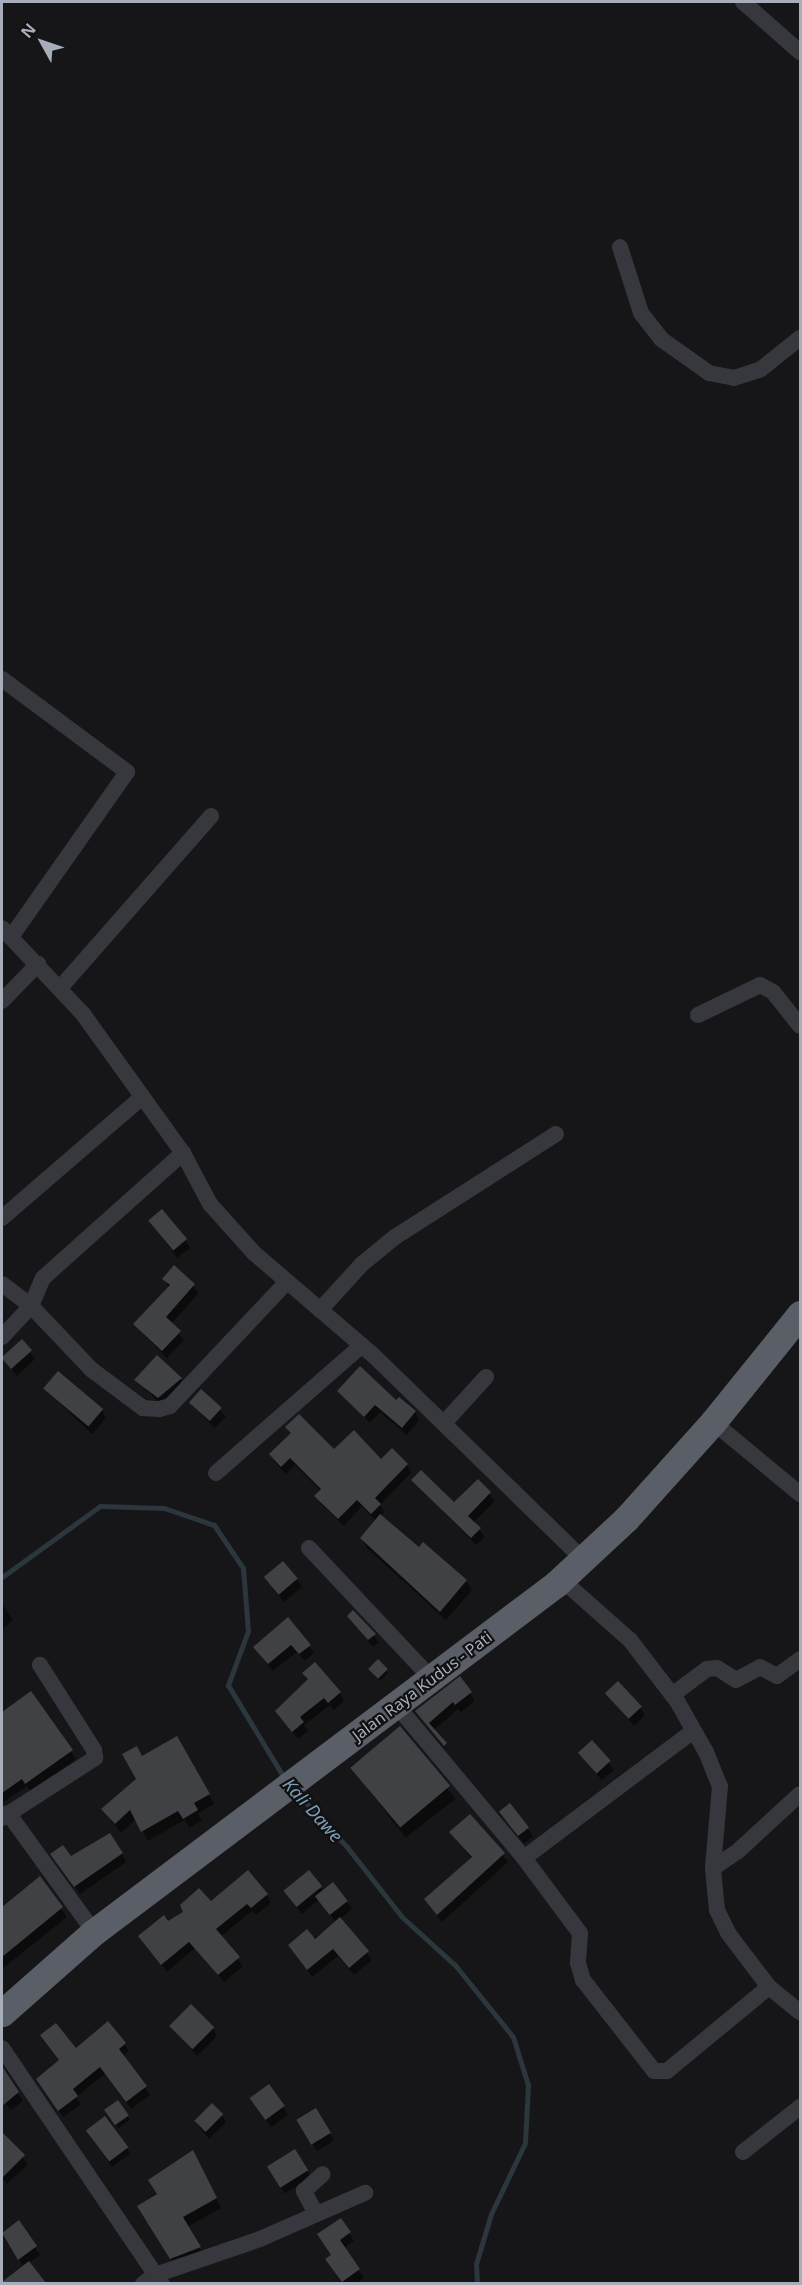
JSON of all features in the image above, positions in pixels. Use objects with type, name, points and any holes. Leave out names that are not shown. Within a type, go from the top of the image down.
[{"type":"highway","name":"Jalan Raya Kudus - Pati","points":[[2,2013],[94,1932],[397,1706],[561,1579],[626,1519],[713,1422],[801,1314]]},
{"type":"street","points":[[743,2],[801,52]]},
{"type":"street","points":[[620,247],[641,313],[661,339],[709,373],[734,378],[761,369],[801,338]]},
{"type":"street","points":[[2,679],[127,772],[6,933],[60,988],[183,1153],[210,1204],[254,1253],[362,1345],[445,1422],[582,1558]]},
{"type":"street","points":[[60,988],[211,816]]},
{"type":"street","points":[[2,1001],[38,964]]},
{"type":"street","points":[[698,1015],[760,986],[773,992],[801,1026]]},
{"type":"street","points":[[2,1218],[142,1097]]},
{"type":"street","points":[[320,1310],[362,1264],[395,1237],[556,1134]]},
{"type":"street","points":[[2,1337],[31,1306],[43,1278],[183,1153]]},
{"type":"street","points":[[2,1284],[31,1306],[92,1370],[143,1408],[159,1409],[170,1406],[287,1282]]},
{"type":"street","points":[[216,1473],[362,1345]]},
{"type":"street","points":[[445,1422],[486,1377]]},
{"type":"street","points":[[713,1422],[801,1494]]},
{"type":"street","points":[[309,1548],[432,1679]]},
{"type":"street","points":[[561,1579],[618,1627],[672,1695],[717,1772],[720,1786],[713,1868],[717,1910],[728,1933],[769,1987],[801,2012]]},
{"type":"street","points":[[672,1695],[707,1669],[717,1668],[736,1680],[760,1667],[777,1676],[801,1659]]},
{"type":"street","points":[[40,1665],[94,1750],[95,1758],[5,1816],[94,1932]]},
{"type":"street","points":[[397,1706],[524,1858],[580,1933],[578,1963],[583,1980],[657,2073],[667,2071],[769,1987]]},
{"type":"street","points":[[524,1858],[693,1731]]},
{"type":"street","points":[[713,1868],[738,1851],[801,1794]]},
{"type":"street","points":[[2,2048],[154,2281],[260,2239],[315,2212],[365,2193]]},
{"type":"street","points":[[743,2152],[801,2107]]},
{"type":"street","points":[[315,2212],[304,2191],[323,2174]]},
{"type":"building","points":[[162,1209],[187,1239],[173,1250],[148,1221]]},
{"type":"building","points":[[174,1265],[195,1284],[166,1317],[181,1331],[162,1351],[133,1324],[170,1285],[162,1279]]},
{"type":"building","points":[[22,1339],[32,1350],[11,1369],[2,1357]]},
{"type":"building","points":[[157,1355],[182,1378],[158,1398],[134,1380]]},
{"type":"building","points":[[360,1366],[396,1400],[399,1397],[416,1411],[402,1428],[375,1405],[364,1417],[337,1391]]},
{"type":"building","points":[[58,1371],[103,1409],[88,1427],[43,1389]]},
{"type":"building","points":[[201,1389],[222,1408],[210,1421],[189,1402]]},
{"type":"building","points":[[299,1414],[334,1449],[354,1430],[381,1459],[392,1448],[408,1464],[375,1498],[381,1504],[371,1514],[357,1500],[338,1519],[314,1496],[321,1489],[290,1458],[281,1467],[269,1454],[291,1433],[285,1427]]},
{"type":"building","points":[[421,1470],[454,1502],[478,1479],[491,1492],[468,1516],[481,1528],[471,1538],[411,1480]]},
{"type":"building","points":[[380,1514],[419,1547],[423,1542],[467,1580],[440,1612],[360,1538]]},
{"type":"building","points":[[283,1561],[298,1579],[279,1595],[264,1577]]},
{"type":"building","points":[[353,1610],[376,1634],[368,1640],[347,1616]]},
{"type":"building","points":[[288,1617],[311,1645],[299,1654],[291,1645],[268,1664],[253,1647]]},
{"type":"building","points":[[378,1659],[388,1669],[378,1679],[368,1669]]},
{"type":"building","points":[[315,1662],[341,1692],[328,1703],[324,1698],[300,1717],[304,1722],[292,1732],[275,1711],[308,1679],[302,1673]]},
{"type":"building","points":[[460,1676],[472,1692],[455,1705],[453,1702],[429,1723],[447,1743],[444,1746],[415,1711]]},
{"type":"building","points":[[618,1681],[642,1707],[629,1719],[605,1693]]},
{"type":"building","points":[[31,1691],[73,1750],[25,1784],[22,1779],[2,1793],[2,1712]]},
{"type":"building","points":[[400,1726],[450,1786],[400,1828],[350,1768]]},
{"type":"building","points":[[177,1736],[210,1794],[194,1803],[198,1810],[183,1819],[178,1811],[141,1832],[130,1810],[115,1824],[101,1809],[136,1779],[122,1754],[137,1746],[142,1756]]},
{"type":"building","points":[[592,1740],[611,1761],[597,1774],[578,1753]]},
{"type":"building","points":[[510,1803],[529,1827],[518,1836],[499,1812]]},
{"type":"building","points":[[470,1814],[505,1853],[437,1915],[424,1899],[472,1857],[449,1832]]},
{"type":"building","points":[[110,1833],[123,1853],[74,1887],[50,1854],[63,1845],[71,1856]]},
{"type":"building","points":[[248,1870],[268,1894],[251,1908],[247,1904],[216,1929],[240,1957],[218,1975],[189,1942],[161,1965],[138,1936],[164,1915],[168,1921],[183,1912],[180,1905],[199,1888],[211,1901]]},
{"type":"building","points":[[309,1870],[322,1886],[297,1907],[283,1891]]},
{"type":"building","points":[[40,1876],[63,1907],[2,1957],[2,1907]]},
{"type":"building","points":[[333,1882],[348,1901],[330,1915],[315,1896]]},
{"type":"building","points":[[340,1917],[369,1951],[349,1968],[333,1949],[307,1970],[288,1945],[307,1929],[315,1939]]},
{"type":"building","points":[[191,2004],[214,2027],[192,2049],[169,2026]]},
{"type":"building","points":[[108,2021],[126,2043],[119,2049],[147,2086],[126,2102],[100,2067],[73,2089],[78,2096],[58,2111],[36,2079],[59,2060],[40,2035],[56,2023],[76,2048]]},
{"type":"building","points":[[2,2066],[19,2092],[2,2106]]},
{"type":"building","points":[[269,2084],[285,2106],[265,2120],[250,2098]]},
{"type":"building","points":[[118,2100],[129,2116],[115,2125],[104,2110]]},
{"type":"building","points":[[212,2103],[223,2114],[206,2132],[194,2121]]},
{"type":"building","points":[[316,2108],[331,2133],[311,2145],[296,2120]]},
{"type":"building","points":[[105,2116],[128,2147],[109,2162],[86,2130]]},
{"type":"building","points":[[2,2132],[25,2155],[2,2178]]},
{"type":"building","points":[[295,2149],[308,2170],[280,2188],[267,2166]]},
{"type":"building","points":[[193,2150],[217,2198],[183,2217],[201,2247],[170,2259],[137,2206],[157,2194],[148,2180]]},
{"type":"building","points":[[341,2218],[351,2232],[340,2240],[360,2269],[342,2282],[325,2259],[331,2255],[317,2234]]},
{"type":"building","points":[[19,2220],[37,2246],[18,2260],[2,2233]]},
{"type":"building","points":[[29,2261],[46,2283],[2,2283],[2,2282]]},
{"type":"waterway","name":"Kali Dawe","points":[[2,1577],[100,1506],[164,1508],[214,1525],[243,1568],[248,1631],[228,1685],[284,1778]]},
{"type":"waterway","name":"Kali Dawe","points":[[294,1790],[347,1847],[402,1917],[455,1965],[513,2037],[528,2085],[525,2143],[491,2214],[476,2264],[477,2284]]}]
